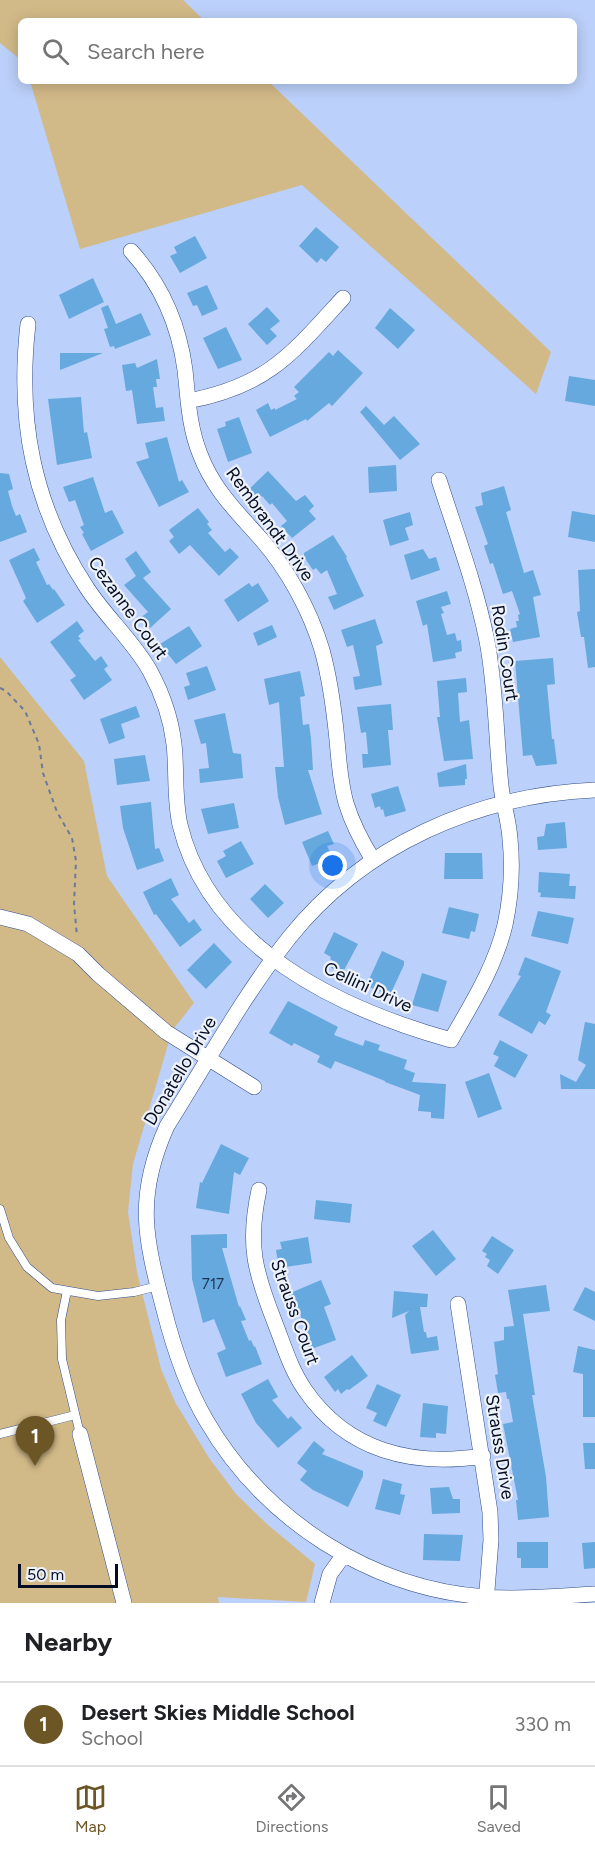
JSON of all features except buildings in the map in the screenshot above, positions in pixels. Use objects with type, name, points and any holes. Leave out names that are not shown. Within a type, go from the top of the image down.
[{"type":"street","name":"Rembrandt Drive","points":[[131,251],[154,280],[175,325],[185,369],[192,430],[209,475],[222,496],[280,563],[309,617],[321,648],[329,681],[340,777],[346,802],[355,828],[374,860]]},
{"type":"street","points":[[188,401],[236,389],[265,374],[296,350],[343,298]]},
{"type":"street","name":"Cezanne Court","points":[[28,324],[24,360],[26,425],[39,488],[55,531],[88,590],[135,649],[150,671],[161,695],[169,718],[174,744],[176,795],[180,824],[199,876],[214,901],[232,923],[274,958]]},
{"type":"street","name":"Rodin Court","points":[[439,480],[481,615],[487,644],[512,868],[505,925],[496,953],[484,981],[451,1040]]},
{"type":"street","name":"Donatello Drive","points":[[595,790],[566,791],[504,802],[435,826],[374,860],[315,909],[274,958],[167,1126],[150,1172],[145,1221],[147,1244],[174,1347],[188,1384],[206,1420],[226,1450],[247,1478],[273,1504],[343,1556],[401,1580],[487,1600],[595,1594]]},
{"type":"street","points":[[0,917],[28,924],[78,954],[166,1032],[254,1087]]},
{"type":"street","name":"Cellini Drive","points":[[274,958],[345,1001],[383,1018],[451,1040]]},
{"type":"street","name":"Strauss Court","points":[[260,1190],[254,1215],[252,1239],[259,1281],[292,1367],[304,1389],[318,1407],[351,1435],[396,1455],[445,1461],[483,1456]]},
{"type":"street","name":"Strauss Drive","points":[[458,1304],[490,1512],[491,1540],[487,1600]]},
{"type":"street","points":[[80,1434],[124,1603]]},
{"type":"street","points":[[322,1603],[330,1574],[343,1556]]},
{"type":"lane","points":[[0,1209],[9,1238],[27,1267],[52,1288],[98,1296],[134,1292],[158,1286]]},
{"type":"lane","points":[[67,1291],[61,1320],[62,1359],[80,1434]]},
{"type":"lane","points":[[0,1434],[75,1415]]},
{"type":"path","points":[[0,688],[25,711],[39,744],[43,773],[57,812],[72,838],[76,861],[74,904],[78,954]]},
{"type":"shaded area","points":[[0,0],[183,0],[202,18],[18,18],[18,58],[0,43]]},
{"type":"shaded area","points":[[31,84],[271,84],[551,352],[536,394],[302,185],[80,249]]},
{"type":"shaded area","points":[[0,657],[84,761],[107,876],[194,1003],[172,1031],[133,1164],[128,1212],[137,1272],[161,1369],[175,1402],[209,1458],[236,1494],[268,1525],[315,1564],[306,1602],[218,1597],[219,1603],[0,1603]]},
{"type":"place","name":"Desert Skies Middle School","points":[[35,1466]]}]
